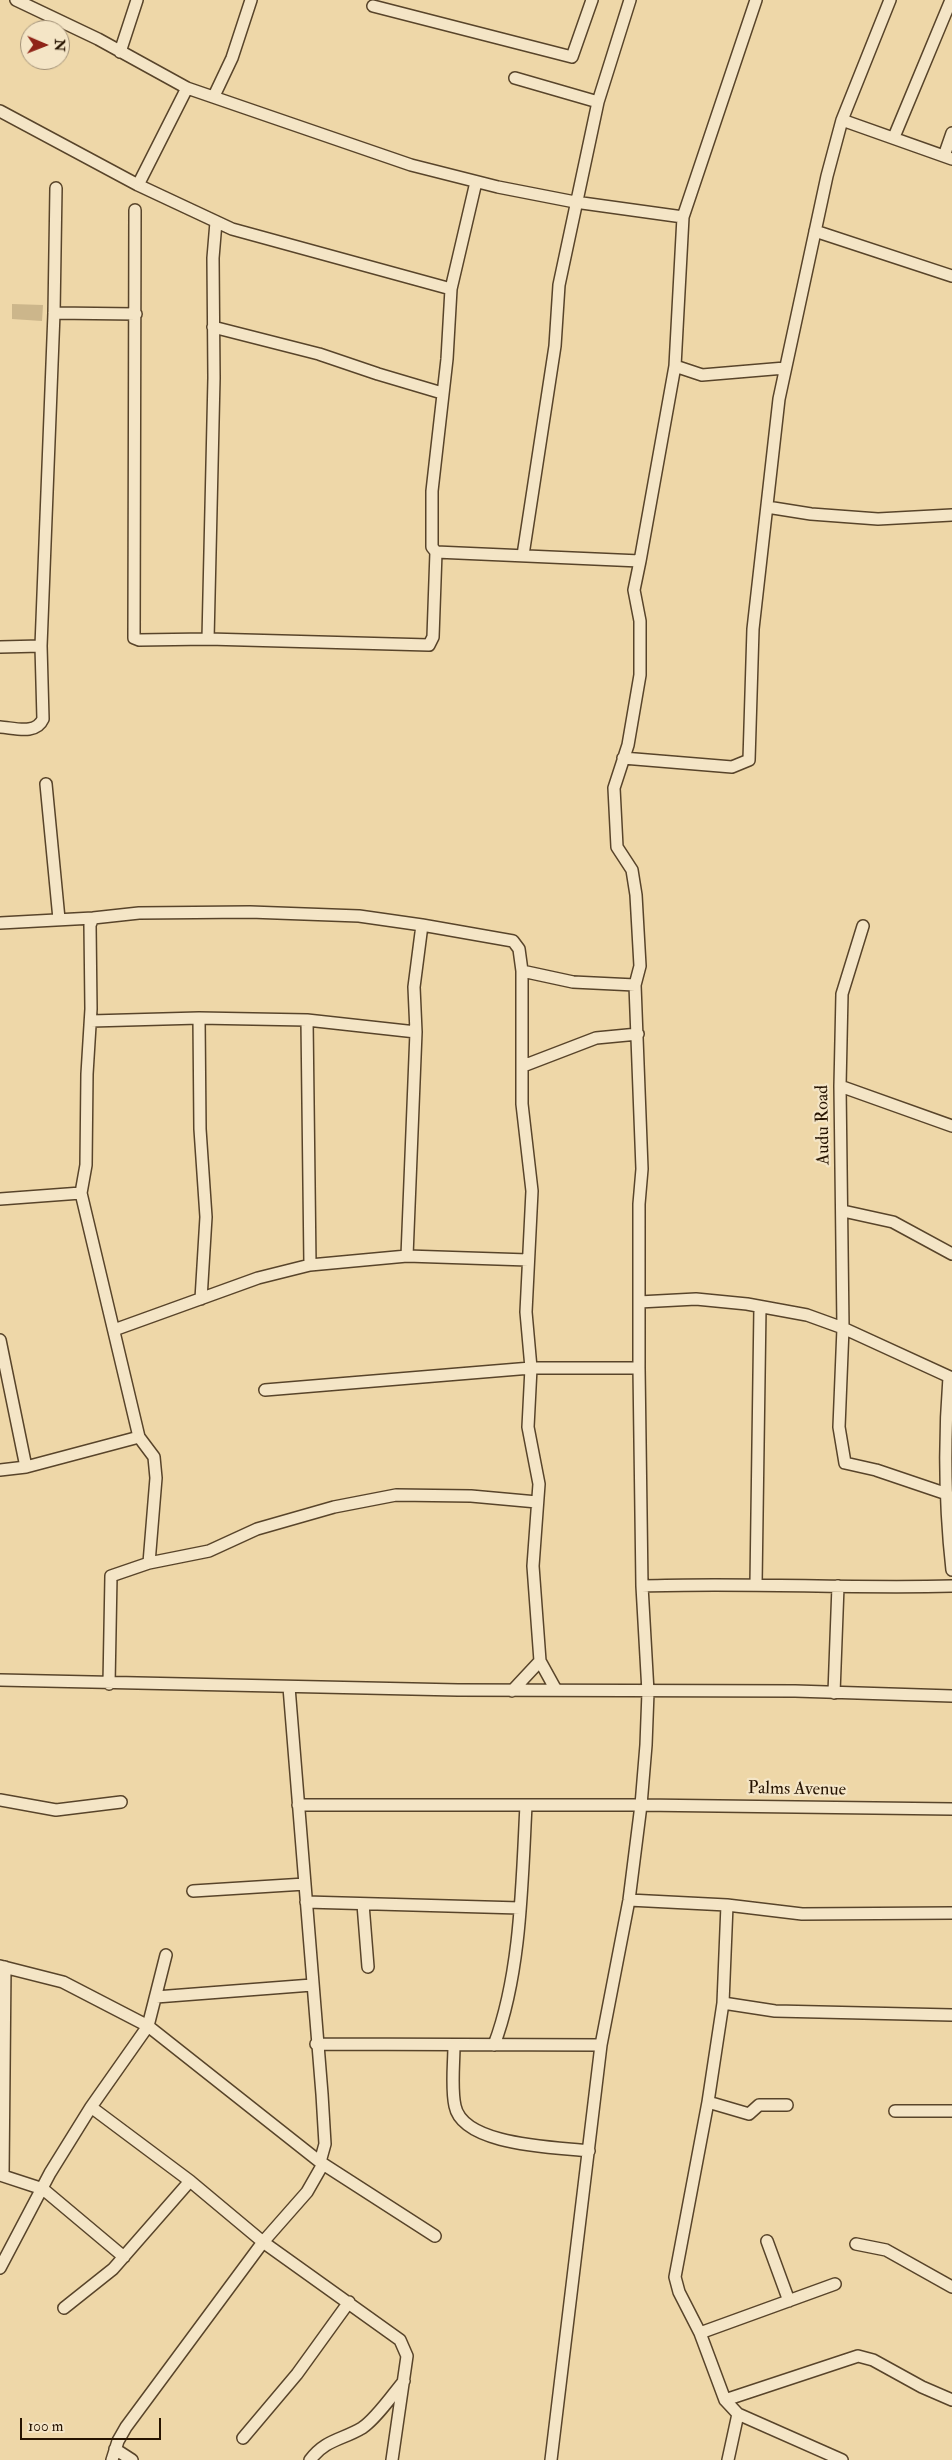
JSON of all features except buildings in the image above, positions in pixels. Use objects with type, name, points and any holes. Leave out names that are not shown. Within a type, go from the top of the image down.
[{"type":"street","points":[[16,0],[98,39],[146,64],[186,88],[411,165],[476,182],[575,202],[683,217]]},
{"type":"street","points":[[120,52],[137,0]]},
{"type":"street","points":[[214,96],[232,58],[251,0]]},
{"type":"street","points":[[373,6],[572,57],[592,0]]},
{"type":"street","points":[[523,555],[555,346],[559,285],[575,202],[598,102],[630,0]]},
{"type":"street","points":[[554,2459],[601,2045],[629,1900],[641,1805],[648,1692],[642,1586],[639,1368],[639,1204],[642,1169],[635,985],[640,966],[636,895],[632,870],[617,847],[614,788],[635,711],[640,675],[640,621],[634,590],[675,366],[683,217],[756,0]]},
{"type":"street","points":[[623,758],[732,767],[749,760],[753,629],[778,399],[842,120],[890,0]]},
{"type":"street","points":[[894,137],[951,0]]},
{"type":"street","points":[[515,78],[598,102]]},
{"type":"street","points":[[138,185],[186,88]]},
{"type":"street","points":[[0,111],[138,185],[216,222],[258,238],[451,289]]},
{"type":"street","points":[[842,120],[948,157],[952,133]]},
{"type":"street","points":[[135,210],[134,638],[139,640],[208,639],[428,645],[433,637],[436,552],[431,540],[432,491],[451,289],[476,182]]},
{"type":"street","points":[[0,727],[33,729],[40,726],[43,719],[41,646],[54,313],[56,188]]},
{"type":"street","points":[[208,639],[213,258],[216,222]]},
{"type":"street","points":[[815,231],[952,276]]},
{"type":"street","points":[[54,313],[136,314]]},
{"type":"street","points":[[213,327],[320,354],[442,393]]},
{"type":"street","points":[[675,366],[702,375],[785,368]]},
{"type":"street","points":[[767,507],[811,514],[878,519],[952,515]]},
{"type":"street","points":[[436,552],[640,561]]},
{"type":"street","points":[[0,646],[41,646]]},
{"type":"street","points":[[46,784],[59,919]]},
{"type":"street","points":[[0,923],[93,918],[139,913],[250,912],[359,916],[513,941],[519,949],[522,971],[522,1104],[532,1191],[526,1312],[531,1368],[528,1427],[538,1484],[533,1566],[540,1661],[556,1690]]},
{"type":"street","points":[[93,918],[90,926],[90,1021],[87,1074],[86,1165],[81,1193],[139,1437],[154,1457],[156,1478],[149,1563]]},
{"type":"street","points":[[407,1256],[416,1032],[414,987],[422,925]]},
{"type":"street","name":"Audu Road","points":[[863,926],[842,994],[840,1086],[844,1328],[839,1428],[845,1463],[876,1470],[948,1494]]},
{"type":"street","points":[[522,971],[573,982],[635,985]]},
{"type":"street","points":[[90,1021],[199,1018],[307,1020],[416,1032]]},
{"type":"street","points":[[199,1018],[200,1129],[206,1217],[201,1299]]},
{"type":"street","points":[[307,1020],[310,1265]]},
{"type":"street","points":[[523,1066],[596,1038],[638,1034]]},
{"type":"street","points":[[840,1086],[952,1126]]},
{"type":"street","points":[[0,1199],[81,1193]]},
{"type":"street","points":[[843,1211],[892,1222],[952,1254]]},
{"type":"street","points":[[114,1330],[258,1278],[310,1265],[407,1256],[528,1260]]},
{"type":"street","points":[[639,1302],[696,1299],[807,1315],[844,1328],[950,1378],[946,1406],[948,1535],[952,1570]]},
{"type":"street","points":[[756,1584],[760,1307]]},
{"type":"street","points":[[0,1340],[26,1467]]},
{"type":"street","points":[[265,1390],[531,1368],[639,1368]]},
{"type":"street","points":[[0,1470],[26,1467],[139,1437]]},
{"type":"street","points":[[110,1684],[111,1576],[149,1563],[209,1551],[257,1529],[334,1507],[396,1495],[471,1496],[537,1502]]},
{"type":"street","points":[[642,1586],[718,1583],[952,1586]]},
{"type":"street","points":[[834,1693],[838,1586]]},
{"type":"street","points":[[512,1691],[540,1661]]},
{"type":"street","points":[[0,1680],[110,1684],[512,1691],[724,1691],[952,1696]]},
{"type":"street","points":[[132,2460],[114,2454],[126,2427],[263,2242],[307,2192],[320,2173],[323,2164],[320,2162],[324,2136],[288,1687]]},
{"type":"street","points":[[0,1800],[56,1810],[121,1802]]},
{"type":"street","points":[[494,2045],[508,2004],[520,1908],[526,1805]]},
{"type":"street","name":"Palms Avenue","points":[[298,1806],[641,1805],[952,1808]]},
{"type":"street","points":[[193,1891],[305,1884]]},
{"type":"street","points":[[629,1900],[727,1906],[802,1914],[952,1913]]},
{"type":"street","points":[[306,1902],[520,1908]]},
{"type":"street","points":[[363,1904],[368,1967]]},
{"type":"street","points":[[727,1906],[723,2003],[708,2102],[675,2277],[679,2292],[700,2333],[725,2400],[738,2414],[842,2460]]},
{"type":"street","points":[[0,2268],[91,2107],[148,2026],[166,1955]]},
{"type":"street","points":[[124,2257],[43,2189],[2,2175],[2,1966],[64,1982],[148,2026],[320,2162],[436,2236]]},
{"type":"street","points":[[156,1996],[312,1985]]},
{"type":"street","points":[[723,2003],[775,2011],[952,2015]]},
{"type":"street","points":[[316,2044],[601,2045]]},
{"type":"street","points":[[454,2045],[455,2108],[469,2128],[497,2140],[589,2151]]},
{"type":"street","points":[[708,2102],[749,2114],[759,2105],[787,2105]]},
{"type":"street","points":[[91,2107],[190,2181],[263,2242],[400,2340],[407,2356],[392,2460]]},
{"type":"street","points":[[895,2111],[952,2111]]},
{"type":"street","points":[[64,2308],[113,2269],[190,2181]]},
{"type":"street","points":[[767,2241],[789,2301]]},
{"type":"street","points":[[856,2244],[886,2250],[952,2287]]},
{"type":"street","points":[[700,2333],[835,2284]]},
{"type":"street","points":[[243,2438],[297,2374],[349,2302]]},
{"type":"street","points":[[725,2400],[858,2356],[873,2360],[922,2387],[952,2400]]},
{"type":"street","points":[[310,2460],[319,2449],[337,2438],[363,2427],[404,2381]]},
{"type":"street","points":[[728,2460],[738,2414]]},
{"type":"shaded area","points":[[12,304],[43,305],[42,321],[12,319]]}]
